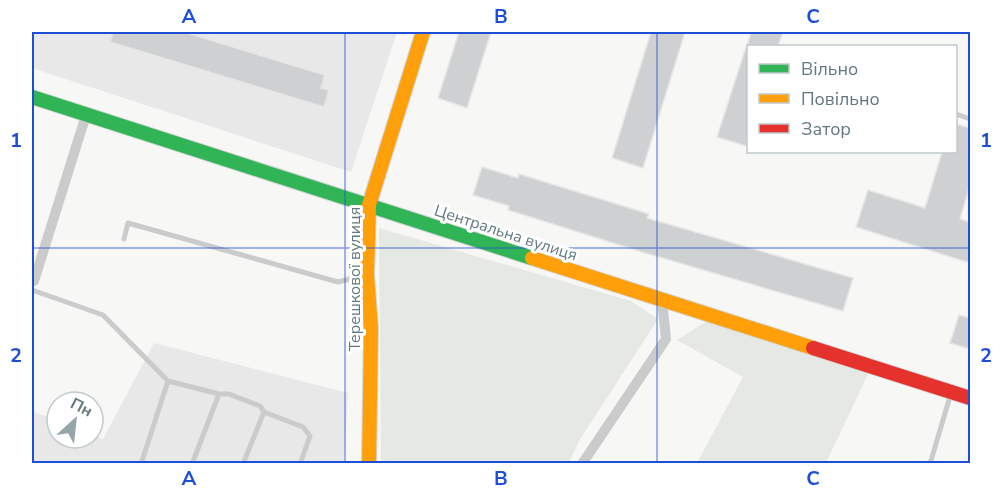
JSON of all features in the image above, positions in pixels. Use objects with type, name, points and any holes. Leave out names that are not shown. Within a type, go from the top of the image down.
[{"type":"main road","name":"Терешкової вулиця","points":[[369,464],[371,328],[367,275],[369,205],[423,32]]},
{"type":"main road","name":"Центральна вулиця","points":[[32,97],[970,398]]},
{"type":"street","points":[[32,285],[86,115]]},
{"type":"street","points":[[582,464],[666,339],[662,300]]},
{"type":"lane","points":[[124,239],[128,223],[338,282],[367,275]]},
{"type":"lane","points":[[32,285],[104,315],[168,381],[219,394],[229,394],[260,406],[264,412],[303,427],[310,436],[300,464]]},
{"type":"lane","points":[[141,464],[168,381]]},
{"type":"lane","points":[[930,464],[952,392]]},
{"type":"lane","points":[[192,464],[219,394]]},
{"type":"lane","points":[[243,464],[264,412]]},
{"type":"shaded area","points":[[32,32],[397,32],[351,172],[32,68]]},
{"type":"shaded area","points":[[379,228],[631,301],[658,319],[579,441],[569,463],[381,463]]},
{"type":"shaded area","points":[[710,319],[870,370],[826,463],[697,463],[743,377],[677,340]]},
{"type":"shaded area","points":[[154,343],[348,393],[344,463],[32,463],[32,411],[45,416],[45,450],[105,450],[105,435]]},
{"type":"building","points":[[113,32],[184,32],[325,75],[321,88],[329,90],[324,107],[110,42]]},
{"type":"building","points":[[459,32],[491,32],[467,108],[438,98]]},
{"type":"building","points":[[651,32],[685,32],[643,168],[612,158]]},
{"type":"building","points":[[751,32],[783,32],[778,45],[747,45]]},
{"type":"building","points":[[746,47],[746,146],[717,137]]},
{"type":"building","points":[[957,124],[970,128],[970,185],[960,219],[970,222],[970,263],[856,227],[868,190],[925,208],[942,153],[957,153]]},
{"type":"building","points":[[482,167],[518,178],[519,174],[649,214],[647,218],[853,278],[843,311],[508,210],[509,206],[473,195]]},
{"type":"building","points":[[959,315],[970,318],[970,349],[950,343]]},
{"type":"traffic: fast","points":[[32,97],[532,258]]},
{"type":"traffic: slow","points":[[369,464],[371,328],[367,275],[369,205],[423,32]]},
{"type":"traffic: slow","points":[[532,258],[813,348]]},
{"type":"traffic: jam","points":[[813,348],[970,398]]}]
